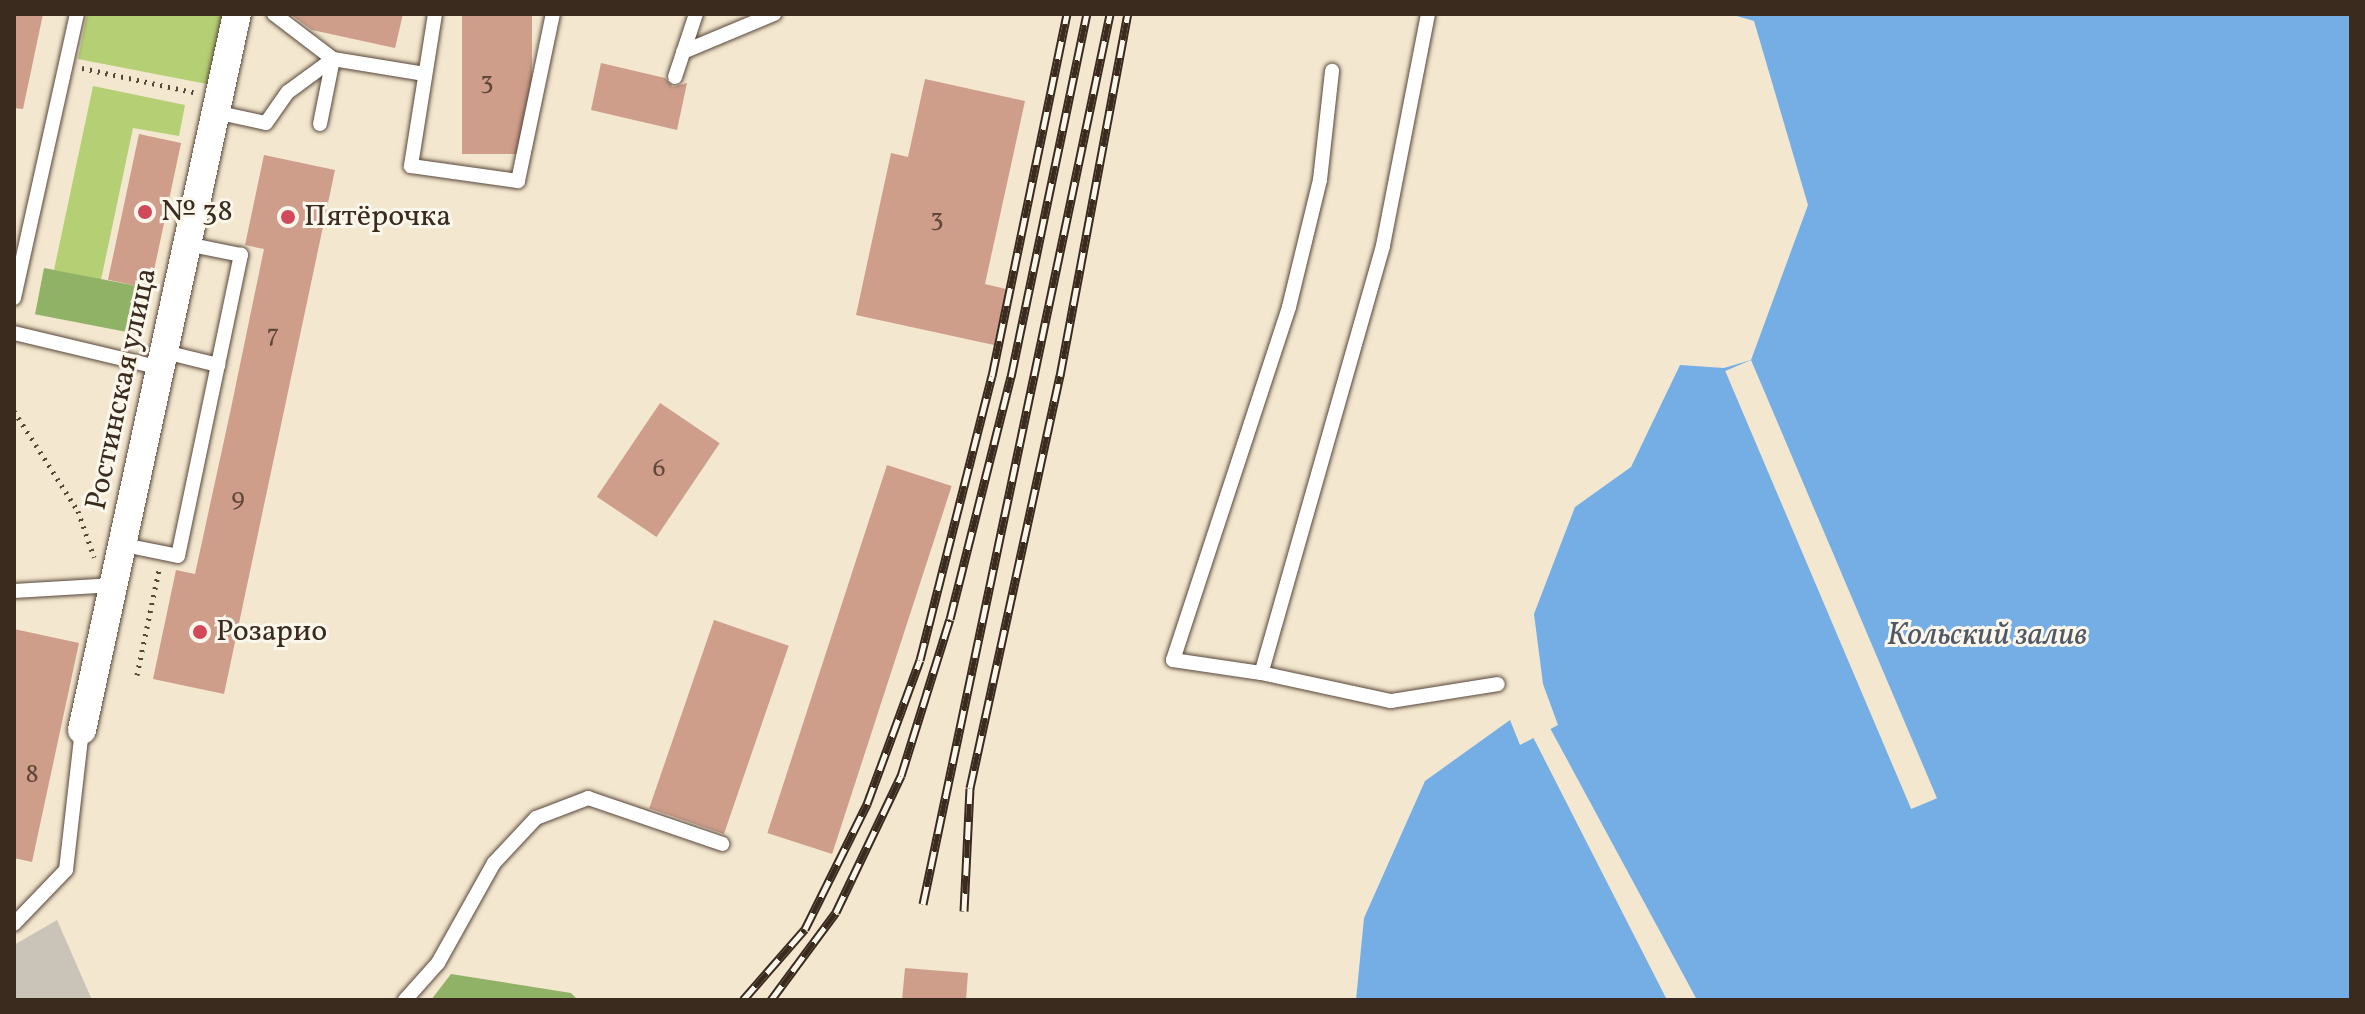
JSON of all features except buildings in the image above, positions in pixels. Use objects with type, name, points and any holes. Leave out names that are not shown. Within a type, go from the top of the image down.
[{"type":"street","name":"Ростинская улица","points":[[82,730],[237,14]]},
{"type":"lane","points":[[14,298],[77,14]]},
{"type":"lane","points":[[274,14],[333,59],[425,74]]},
{"type":"lane","points":[[435,14],[411,166],[518,181],[553,14]]},
{"type":"lane","points":[[675,77],[696,14]]},
{"type":"lane","points":[[683,52],[774,14]]},
{"type":"lane","points":[[1261,673],[1383,246],[1428,14]]},
{"type":"lane","points":[[217,104],[266,123],[288,92],[333,59]]},
{"type":"lane","points":[[320,124],[333,59]]},
{"type":"lane","points":[[1332,71],[1320,180],[1289,307],[1173,660],[1261,673],[1391,701],[1498,684]]},
{"type":"lane","points":[[124,545],[178,556],[218,365],[241,255],[187,244]]},
{"type":"lane","points":[[14,333],[163,360],[218,365]]},
{"type":"lane","points":[[14,591],[113,585]]},
{"type":"lane","points":[[14,924],[66,870],[82,730]]},
{"type":"lane","points":[[405,1000],[438,963],[494,863],[536,818],[588,798],[722,844]]},
{"type":"path","points":[[66,65],[217,104]]},
{"type":"path","points":[[14,411],[78,511],[88,547],[113,585]]},
{"type":"shaded area","points":[[57,920],[92,1000],[14,1000],[14,945]]},
{"type":"green space","points":[[87,14],[225,14],[212,85],[78,59]]},
{"type":"green space","points":[[93,86],[185,105],[179,136],[133,128],[101,280],[54,270]]},
{"type":"green space","points":[[44,268],[150,289],[141,335],[35,314]]},
{"type":"green space","points":[[451,974],[571,993],[578,1000],[431,1000]]},
{"type":"water","name":"Кольский залив","points":[[1730,14],[2351,14],[2351,1000],[1356,1000],[1364,918],[1425,781],[1510,720],[1520,745],[1558,725],[1543,684],[1534,614],[1575,507],[1631,467],[1680,365],[1724,368],[1751,360],[1808,205],[1754,21]]},
{"type":"pier","points":[[1751,360],[1937,798],[1911,809],[1725,371]]},
{"type":"pier","points":[[1550,728],[1697,1000],[1667,1000],[1533,737]]},
{"type":"railway","points":[[743,1000],[805,929],[867,804],[920,660],[992,376],[1067,14]]},
{"type":"railway","points":[[771,1000],[836,912],[901,776],[950,619],[1011,377],[1087,14]]},
{"type":"railway","points":[[923,904],[1110,14]]},
{"type":"railway","points":[[964,911],[970,788],[1060,376],[1128,14]]},
{"type":"place","name":"№ 38","points":[[145,212]]},
{"type":"place","name":"Пятёрочка","points":[[288,217]]},
{"type":"place","name":"Розарио","points":[[200,632]]}]
